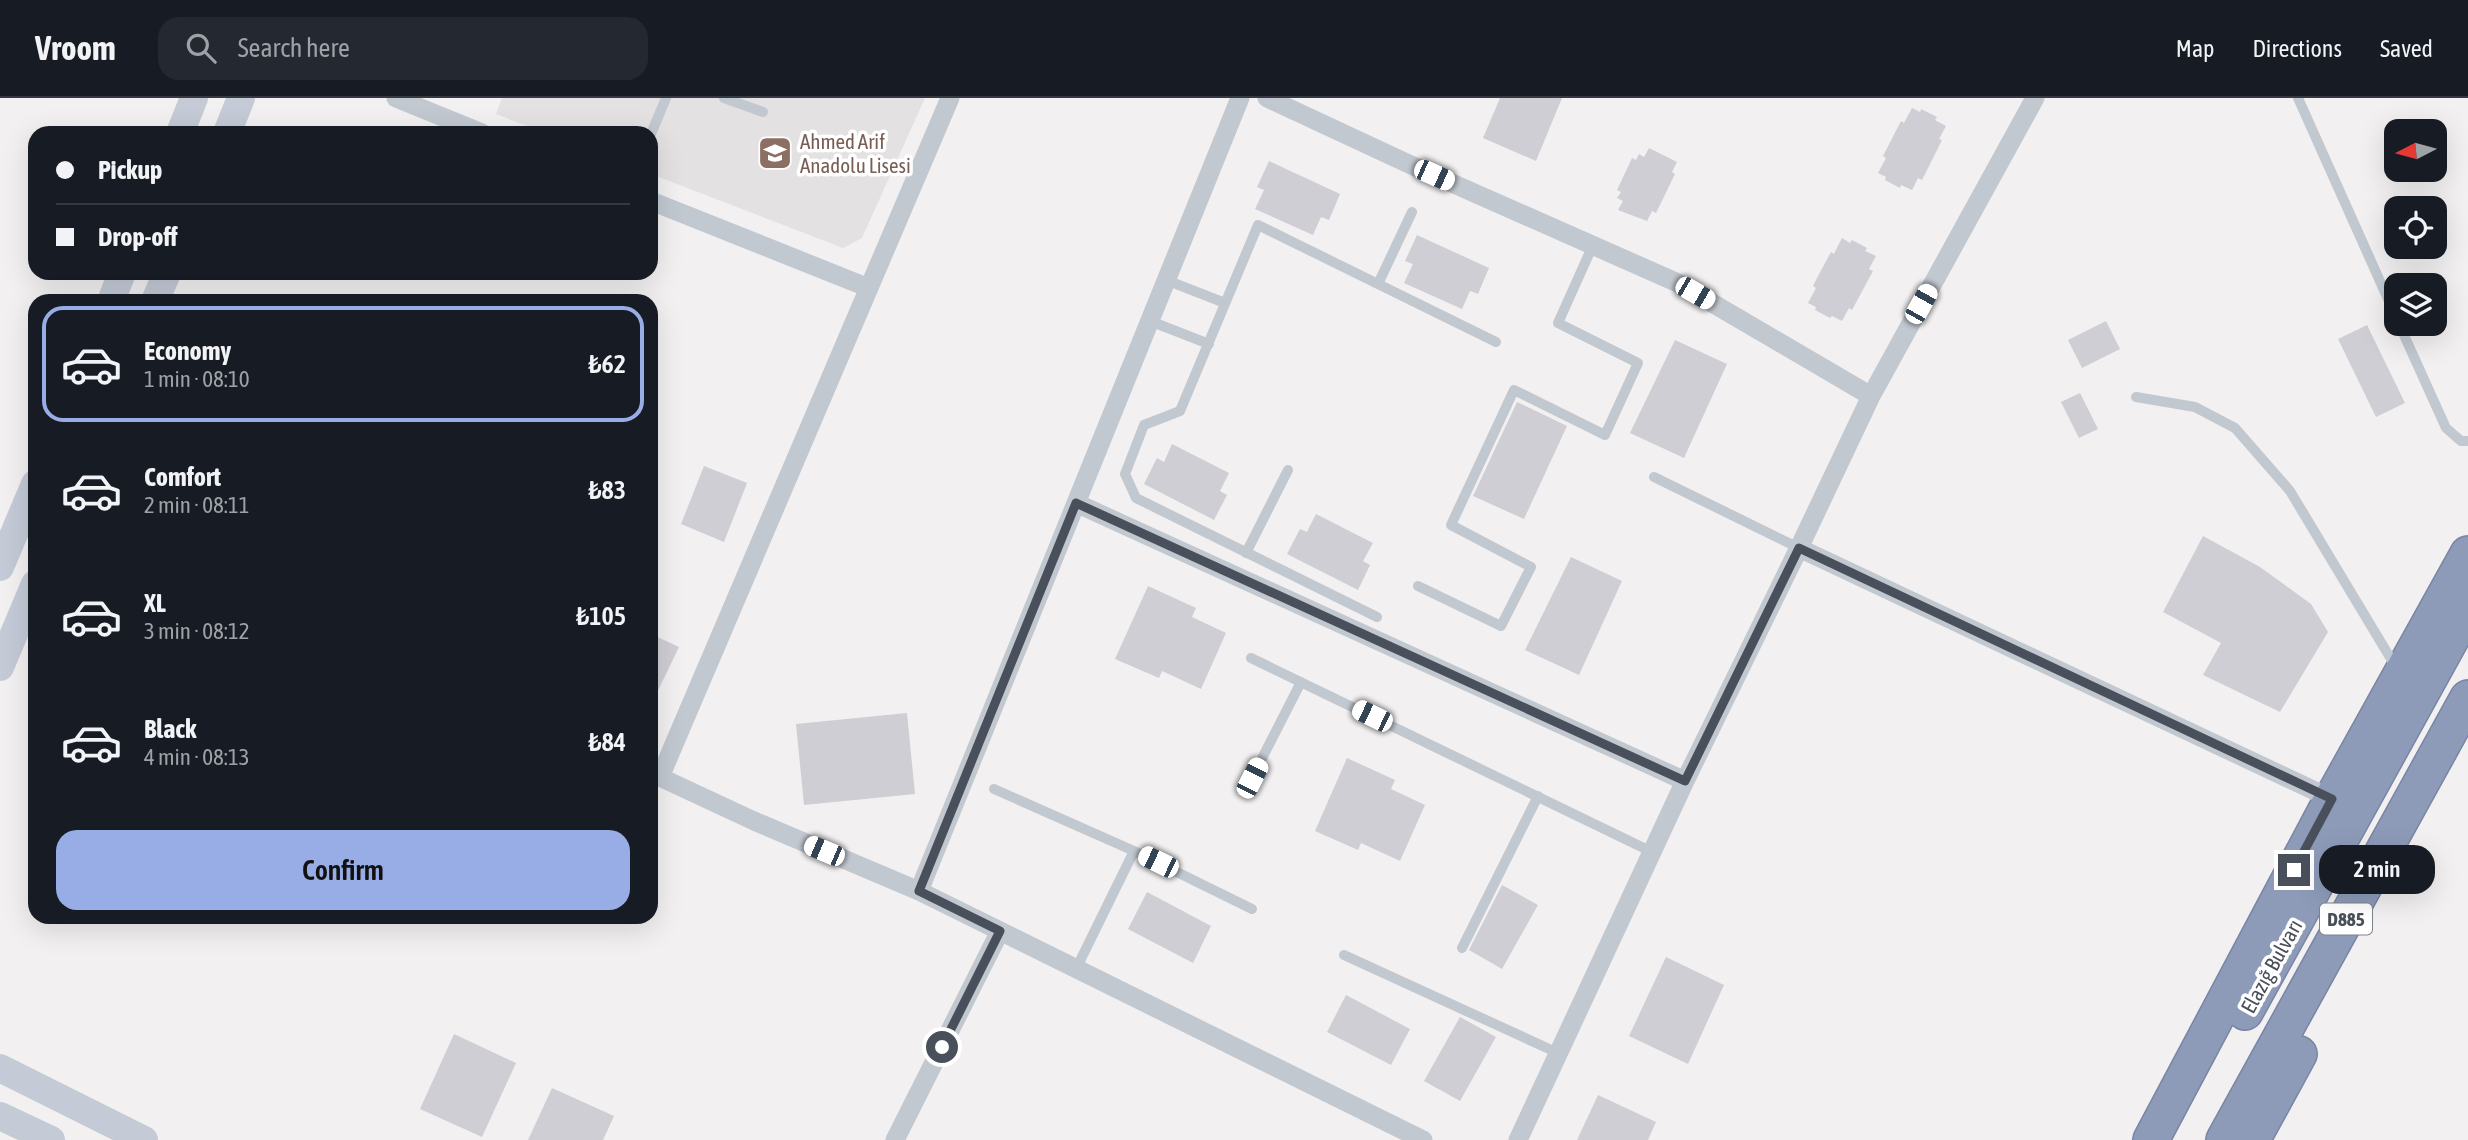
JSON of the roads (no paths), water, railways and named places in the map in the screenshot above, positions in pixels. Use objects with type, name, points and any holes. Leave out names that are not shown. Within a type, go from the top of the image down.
[{"type":"highway","points":[[2151,1140],[2332,799],[2468,554]]},
{"type":"highway","name":"Elazığ Bulvarı","points":[[2175,1140],[2468,608]]},
{"type":"highway","name":"Elazığ Bulvarı","points":[[2224,1140],[2468,698]]},
{"type":"highway","points":[[2252,1140],[2468,742]]},
{"type":"main road","points":[[183,126],[194,98]]},
{"type":"main road","points":[[230,126],[241,98]]},
{"type":"main road","points":[[0,567],[28,501]]},
{"type":"main road","points":[[0,667],[28,601]]},
{"type":"main road","points":[[0,1068],[144,1140]]},
{"type":"main road","points":[[0,1116],[51,1140]]},
{"type":"street","points":[[396,98],[465,126]]},
{"type":"street","points":[[658,770],[950,98]]},
{"type":"street","points":[[919,891],[1240,98]]},
{"type":"street","points":[[1268,98],[1411,165],[1678,283],[1871,396]]},
{"type":"street","points":[[1518,1140],[1685,781],[1871,396],[2035,98]]},
{"type":"street","points":[[658,204],[869,288]]},
{"type":"street","points":[[1076,503],[1685,781]]},
{"type":"street","points":[[1799,548],[2332,799]]},
{"type":"street","points":[[658,776],[754,821],[919,891],[1423,1140]]},
{"type":"street","points":[[895,1140],[1000,931]]},
{"type":"lane","points":[[654,126],[666,98]]},
{"type":"lane","points":[[724,98],[763,111]]},
{"type":"lane","points":[[2298,98],[2384,290]]},
{"type":"lane","points":[[1378,284],[1412,212]]},
{"type":"lane","points":[[1377,617],[1136,498],[1125,474],[1144,425],[1180,411],[1258,225],[1496,342]]},
{"type":"lane","points":[[1418,586],[1500,626],[1531,567],[1451,525],[1514,390],[1605,435],[1638,363],[1559,324],[1594,246]]},
{"type":"lane","points":[[1166,280],[1225,303]]},
{"type":"lane","points":[[1150,321],[1209,344]]},
{"type":"lane","points":[[2404,336],[2446,428],[2461,441],[2468,442]]},
{"type":"lane","points":[[2136,397],[2195,407],[2235,428],[2290,491],[2401,675]]},
{"type":"lane","points":[[1247,553],[1287,470]]},
{"type":"lane","points":[[1654,477],[1799,548]]},
{"type":"lane","points":[[1251,658],[1652,852]]},
{"type":"lane","points":[[1252,778],[1301,682]]},
{"type":"lane","points":[[994,789],[1134,851],[1252,909]]},
{"type":"lane","points":[[1462,948],[1538,796]]},
{"type":"lane","points":[[1076,969],[1134,851]]},
{"type":"lane","points":[[1344,955],[1558,1053]]},
{"type":"place","name":"Ahmed Arif Anadolu Lisesi","points":[[775,153]]}]
